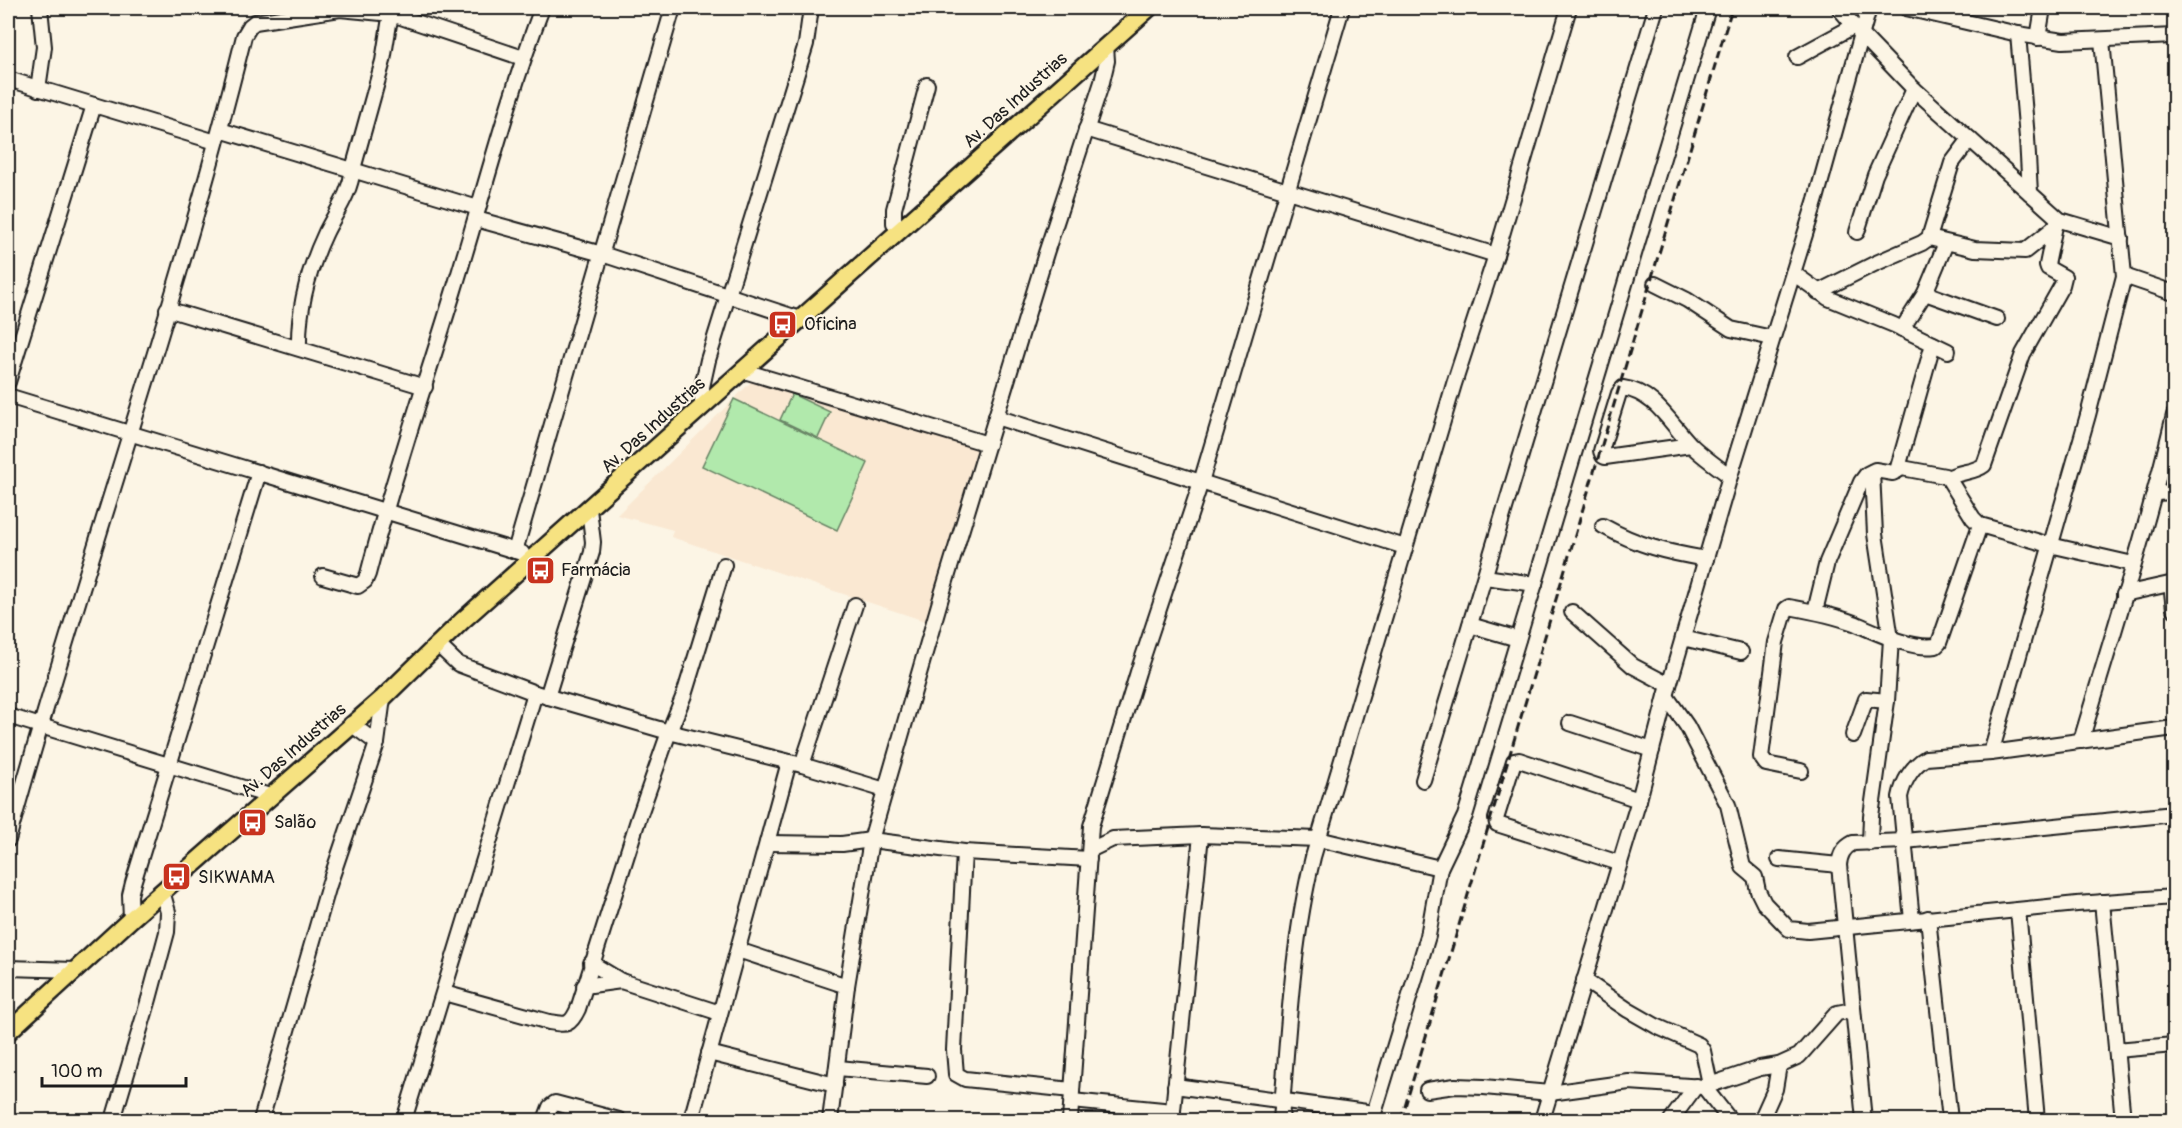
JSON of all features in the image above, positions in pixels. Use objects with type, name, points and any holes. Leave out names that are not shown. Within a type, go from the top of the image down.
[{"type":"main road","name":"Av. Das Industrias","points":[[165,889],[383,698],[437,644],[1149,8]]},
{"type":"main road","points":[[8,1032],[165,889]]},
{"type":"street","points":[[38,89],[44,47],[40,8]]},
{"type":"street","points":[[322,576],[358,586],[362,585],[368,574],[384,511],[425,387],[524,58],[542,8]]},
{"type":"street","points":[[515,551],[673,8]]},
{"type":"street","points":[[702,407],[705,371],[806,44],[811,8]]},
{"type":"street","points":[[1070,1120],[1091,826],[1138,672],[1201,482],[1342,8]]},
{"type":"street","points":[[1281,1120],[1304,892],[1405,547],[1496,255],[1569,8]]},
{"type":"street","points":[[1422,780],[1656,8]]},
{"type":"street","points":[[1175,1086],[1373,1117],[1428,936],[1440,868],[1466,816],[1708,8]]},
{"type":"street","points":[[1839,8],[1914,89],[2030,193],[2057,223],[2121,238]]},
{"type":"street","points":[[1542,1120],[1639,800],[1730,476],[1816,199],[1857,30],[1869,8]]},
{"type":"street","points":[[1906,8],[1960,14],[2018,34],[2064,41],[2175,36]]},
{"type":"street","points":[[2038,38],[2043,8]]},
{"type":"street","points":[[8,840],[39,726],[131,434],[218,136],[244,36],[249,26],[255,22],[340,9],[393,11],[524,58]]},
{"type":"street","points":[[292,346],[315,260],[327,231],[343,204],[352,179],[383,62],[393,11]]},
{"type":"street","points":[[1797,57],[1857,30]]},
{"type":"street","points":[[2018,34],[2030,193]]},
{"type":"street","points":[[1991,753],[2088,415],[2124,276],[2102,40]]},
{"type":"street","points":[[830,1120],[847,986],[871,840],[996,417],[1105,68],[1106,46]]},
{"type":"street","points":[[8,79],[94,105],[353,169],[477,213],[800,319]]},
{"type":"street","points":[[898,232],[894,223],[894,209],[927,85]]},
{"type":"street","points":[[1857,232],[1875,175],[1914,89]]},
{"type":"street","points":[[8,381],[94,105]]},
{"type":"street","points":[[1086,129],[1496,255]]},
{"type":"street","points":[[1818,292],[1929,238],[1952,163],[1956,154],[1970,139]]},
{"type":"street","points":[[2025,250],[2057,223]]},
{"type":"street","points":[[1948,478],[1958,472],[1979,469],[1986,461],[2023,354],[2062,285],[2064,276],[2048,268],[2048,256],[2057,223]]},
{"type":"street","points":[[1929,238],[1975,249],[2025,250],[2048,256]]},
{"type":"street","points":[[1902,328],[1925,293],[1946,243]]},
{"type":"street","points":[[1793,273],[1818,292],[1902,328],[1948,351]]},
{"type":"street","points":[[2124,276],[2175,293]]},
{"type":"street","points":[[1655,284],[1687,300],[1731,329],[1772,338]]},
{"type":"street","points":[[1925,293],[1997,319]]},
{"type":"street","points":[[167,309],[425,387]]},
{"type":"street","points":[[1897,471],[1933,344]]},
{"type":"street","points":[[744,370],[988,444]]},
{"type":"street","points":[[1691,445],[1605,457],[1601,451],[1614,406],[1623,388],[1640,393],[1658,406],[1691,445],[1730,476]]},
{"type":"street","points":[[8,396],[534,557]]},
{"type":"street","points":[[2081,741],[2156,493],[2175,415]]},
{"type":"street","points":[[996,417],[1405,547]]},
{"type":"street","points":[[1815,611],[1827,562],[1846,514],[1861,482],[1875,470],[1893,473],[1902,468],[1909,468],[1948,478],[1973,518],[1980,525],[2050,545],[2133,564]]},
{"type":"street","points":[[131,919],[130,895],[133,883],[260,472]]},
{"type":"street","points":[[1870,843],[1871,816],[1887,701],[1891,639],[1875,534],[1872,472]]},
{"type":"street","points":[[2156,493],[2175,492]]},
{"type":"street","points":[[404,1120],[541,695],[592,552],[589,509]]},
{"type":"street","points":[[1604,525],[1643,545],[1706,560]]},
{"type":"street","points":[[1801,771],[1766,764],[1760,754],[1776,642],[1784,613],[1789,607],[1815,611],[1891,639],[1931,646],[1939,643],[1980,525]]},
{"type":"street","points":[[444,993],[565,1025],[572,1021],[578,1009],[591,963],[669,732],[684,695],[724,565]]},
{"type":"street","points":[[1485,577],[1535,584]]},
{"type":"street","points":[[2124,594],[2173,584],[2175,609]]},
{"type":"street","points":[[691,1120],[767,843],[855,605]]},
{"type":"street","points":[[1572,612],[1633,666],[1668,691],[1728,806],[1741,863],[1747,872],[1755,877],[1764,903],[1785,926],[1794,931],[2175,897]]},
{"type":"street","points":[[1470,625],[1518,639]]},
{"type":"street","points":[[1683,638],[1741,652]]},
{"type":"street","points":[[437,644],[458,664],[541,695],[885,790]]},
{"type":"street","points":[[261,1120],[329,885],[377,743],[383,698]]},
{"type":"street","points":[[1853,735],[1866,699],[1887,701]]},
{"type":"street","points":[[8,716],[270,796]]},
{"type":"street","points":[[1570,723],[1652,750]]},
{"type":"street","points":[[351,724],[377,743]]},
{"type":"street","points":[[1912,920],[1900,793],[1918,764],[1926,758],[1991,753],[2175,728]]},
{"type":"street","points":[[1619,863],[1497,824],[1496,819],[1508,775],[1514,761],[1520,760],[1639,800]]},
{"type":"street","points":[[1864,1120],[1839,865],[1846,847],[1853,843],[1905,841],[2175,814]]},
{"type":"street","points":[[1091,826],[1113,839]]},
{"type":"street","points":[[964,852],[954,1050],[956,1074],[965,1078],[1173,1116],[1201,835]]},
{"type":"street","points":[[767,843],[842,844],[871,840],[964,852],[1090,855],[1113,839],[1201,835],[1318,839],[1440,868]]},
{"type":"street","points":[[1779,859],[1839,865]]},
{"type":"street","points":[[113,1120],[167,932],[168,912],[165,889]]},
{"type":"street","points":[[2102,902],[2123,1120]]},
{"type":"street","points":[[2018,910],[2037,1120]]},
{"type":"street","points":[[1928,918],[1950,1120]]},
{"type":"street","points":[[738,950],[847,986]]},
{"type":"street","points":[[591,963],[621,981],[720,1013]]},
{"type":"street","points":[[8,968],[75,970]]},
{"type":"street","points":[[1584,980],[1656,1026],[1699,1045],[1703,1050],[1703,1086],[1730,1120]]},
{"type":"street","points":[[584,986],[621,981]]},
{"type":"street","points":[[1427,1090],[1455,1086],[1484,1086],[1550,1093],[1629,1082],[1703,1086],[1779,1065],[1799,1056],[1838,1013],[1852,1010]]},
{"type":"street","points":[[2116,1050],[2175,1045]]},
{"type":"street","points":[[709,1053],[835,1085]]},
{"type":"street","points":[[1761,1120],[1775,1089],[1779,1065]]},
{"type":"street","points":[[838,1068],[927,1076]]},
{"type":"street","points":[[1671,1120],[1703,1086]]},
{"type":"street","points":[[545,1120],[550,1107],[555,1103],[619,1120]]},
{"type":"shaded area","points":[[754,379],[977,448],[925,621],[671,537],[673,530],[617,515]]},
{"type":"green space","points":[[792,394],[830,412],[818,438],[780,420]]},
{"type":"green space","points":[[734,399],[868,463],[837,530],[702,466]]},
{"type":"railway","points":[[1401,1120],[1732,8]]},
{"type":"place","name":"Oficina","points":[[783,324]]},
{"type":"place","name":"Farmácia","points":[[540,570]]},
{"type":"place","name":"Salão","points":[[253,822]]},
{"type":"place","name":"SIKWAMA","points":[[177,877]]}]
